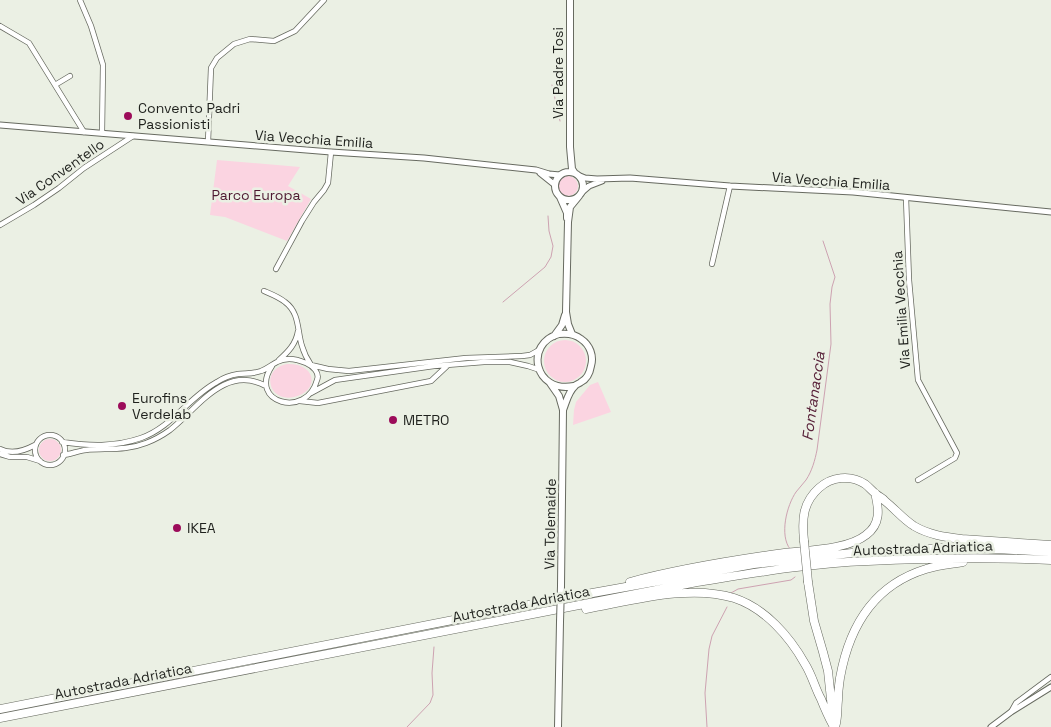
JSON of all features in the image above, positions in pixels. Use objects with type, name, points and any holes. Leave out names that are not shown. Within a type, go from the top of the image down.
[{"type":"highway","points":[[834,727],[828,671],[814,621],[808,582],[803,519],[805,508],[813,494],[825,483],[842,478],[855,479],[885,500],[907,522],[915,527],[948,538],[1051,545]]},
{"type":"highway","points":[[570,597],[643,578],[710,564],[778,553],[834,547],[853,542],[868,534],[875,524],[878,509],[875,493]]},
{"type":"highway","name":"Autostrada Adriatica","points":[[0,708],[570,597],[754,564],[852,553],[960,547],[1051,552]]},
{"type":"highway","points":[[834,727],[837,721],[840,679],[846,651],[855,629],[869,607],[896,583],[923,570],[992,557]]},
{"type":"highway","name":"Autostrada Adriatica","points":[[0,718],[698,582],[785,568],[867,561],[992,557],[1051,560]]},
{"type":"highway","points":[[500,621],[523,620],[668,595],[701,593],[735,598],[756,608],[774,623],[789,640],[808,670],[834,727]]},
{"type":"main road","name":"Via Padre Tosi","points":[[570,0],[570,147]]},
{"type":"main road","points":[[568,222],[567,213],[555,185],[557,178],[567,165],[570,147]]},
{"type":"main road","points":[[540,370],[539,354],[547,340],[554,336],[572,334],[566,312],[568,222],[570,208],[581,194],[583,185],[572,169],[570,147]]},
{"type":"main road","points":[[561,174],[566,172],[577,174]]},
{"type":"main road","points":[[559,196],[570,200],[581,194]]},
{"type":"main road","points":[[554,336],[562,325],[566,312]]},
{"type":"main road","name":"Via Tolemaide","points":[[563,410],[574,386],[582,382],[587,376],[591,369],[592,361],[587,345],[580,338],[572,334]]},
{"type":"main road","name":"Via Tolemaide","points":[[540,370],[559,396],[563,410],[562,586],[558,727]]},
{"type":"main road","points":[[550,383],[558,387],[574,386]]},
{"type":"street","points":[[80,0],[91,26],[103,65],[102,133]]},
{"type":"street","points":[[208,142],[211,68],[217,58],[234,44],[250,39],[274,41],[295,30],[324,0]]},
{"type":"street","points":[[0,26],[29,43],[84,132]]},
{"type":"street","points":[[54,84],[70,76]]},
{"type":"street","name":"Via Vecchia Emilia","points":[[0,125],[424,158],[561,174]]},
{"type":"street","name":"Via Conventello","points":[[0,225],[34,205],[84,168],[133,136]]},
{"type":"street","points":[[276,269],[302,221],[328,183],[331,152]]},
{"type":"street","points":[[536,170],[555,185]]},
{"type":"street","name":"Via Vecchia Emilia","points":[[577,174],[585,178],[597,179],[630,178],[730,186],[853,192],[1051,212]]},
{"type":"street","points":[[581,194],[585,188],[609,178]]},
{"type":"street","points":[[712,264],[730,186]]},
{"type":"street","name":"Via Emilia Vecchia","points":[[906,198],[909,280],[918,380],[956,453],[955,458],[918,480]]},
{"type":"street","points":[[264,291],[287,303],[296,317],[301,345],[318,377],[310,393]]},
{"type":"street","points":[[0,449],[8,452],[26,450],[46,436],[55,436],[62,442],[86,446],[117,444],[143,438],[165,425],[200,394],[217,382],[229,376],[256,373],[272,366],[287,353],[293,344],[297,336],[298,325]]},
{"type":"street","points":[[277,362],[291,359],[328,369],[348,371],[458,358],[522,356],[537,351],[542,347]]},
{"type":"street","points":[[299,401],[335,380],[448,365],[510,362],[540,370]]},
{"type":"street","points":[[272,366],[266,378],[268,392],[278,402],[292,403],[299,401],[318,402],[432,381],[448,365]]},
{"type":"street","points":[[63,456],[85,450],[133,448],[147,443],[168,431],[210,393],[233,381],[247,380],[259,382],[266,386]]},
{"type":"street","points":[[0,454],[10,457],[27,457],[50,465],[60,460],[63,456],[62,442]]},
{"type":"street","points":[[35,445],[36,455],[41,462]]},
{"type":"street","points":[[1011,712],[1016,703],[1051,677]]},
{"type":"street","points":[[991,727],[1011,712],[1050,689]]},
{"type":"green space","name":"Parco Europa","points":[[217,160],[300,167],[288,186],[311,199],[287,241],[225,217],[210,215]]},
{"type":"green space","points":[[568,176],[575,179],[578,186],[575,193],[568,196],[561,193],[558,186],[561,179]]},
{"type":"green space","points":[[561,340],[569,340],[580,346],[586,361],[580,376],[569,382],[561,382],[550,376],[544,365],[544,357],[550,346]]},
{"type":"green space","points":[[287,364],[304,368],[312,378],[308,389],[302,394],[285,398],[273,391],[270,378],[278,367]]},
{"type":"green space","points":[[598,382],[611,412],[573,425],[576,402],[590,385]]},
{"type":"green space","points":[[50,439],[60,446],[61,450],[54,460],[50,461],[40,454],[39,450],[46,440]]},
{"type":"waterway","points":[[552,85],[560,121]]},
{"type":"waterway","points":[[503,302],[545,267],[551,257],[553,246],[548,216]]},
{"type":"waterway","name":"Fontanaccia","points":[[790,549],[785,536],[787,512],[796,492],[808,477],[815,458],[831,344],[830,304],[835,277],[823,241]]},
{"type":"waterway","name":"Fontanaccia","points":[[731,593],[738,589],[791,580],[795,577]]},
{"type":"waterway","name":"Fontanaccia","points":[[707,727],[705,693],[709,649],[712,636],[727,607]]},
{"type":"waterway","points":[[407,727],[430,703],[433,695],[434,647]]},
{"type":"place","name":"Convento Padri Passionisti","points":[[128,116]]},
{"type":"place","name":"Eurofins Verdelab","points":[[122,406]]},
{"type":"place","name":"METRO","points":[[393,420]]},
{"type":"place","name":"IKEA","points":[[177,528]]}]
